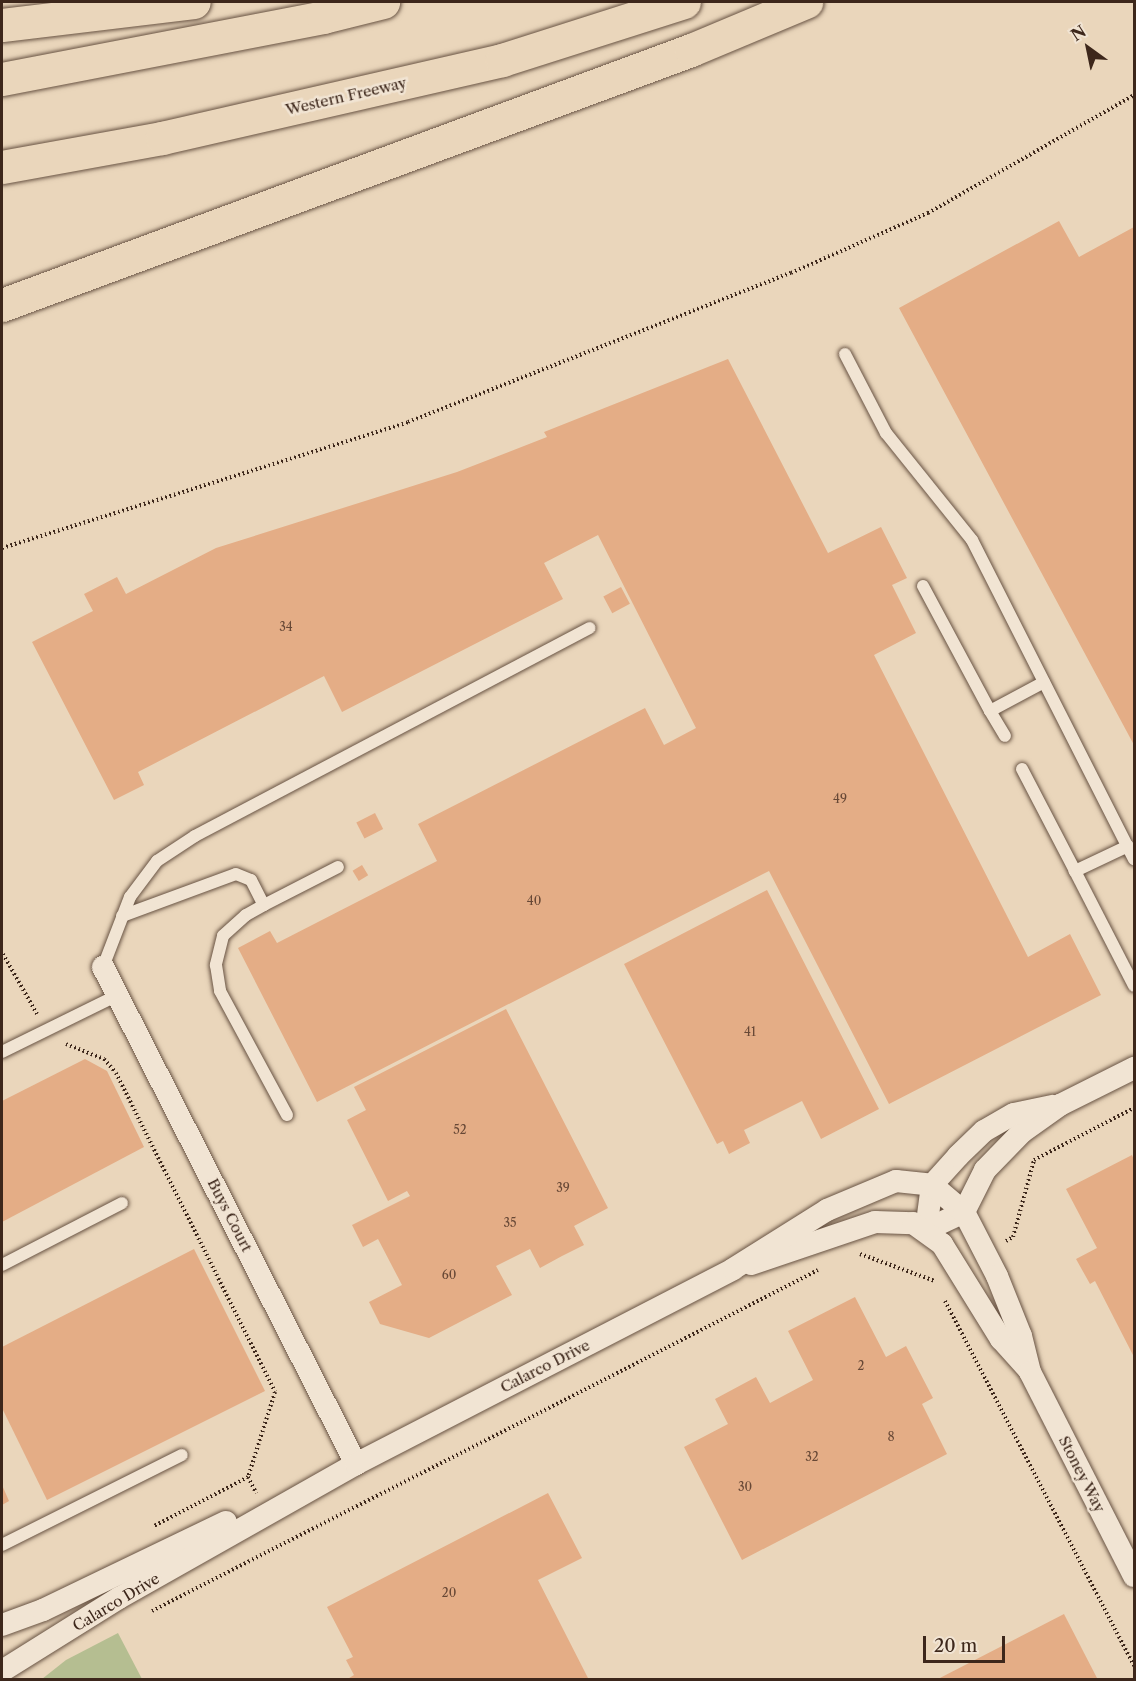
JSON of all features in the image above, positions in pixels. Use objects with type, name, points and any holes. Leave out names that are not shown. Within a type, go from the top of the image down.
[{"type":"highway","points":[[2,25],[194,2]]},
{"type":"highway","points":[[2,80],[323,17],[383,2]]},
{"type":"highway","name":"Western Freeway","points":[[2,168],[162,138],[502,60],[684,2]]},
{"type":"highway","points":[[2,305],[691,50],[806,2]]},
{"type":"street","name":"Buys Court","points":[[103,967],[357,1464]]},
{"type":"street","points":[[926,1230],[964,1212],[985,1170],[1002,1149],[1059,1105],[1134,1068]]},
{"type":"street","points":[[926,1230],[932,1185],[984,1131],[1014,1114],[1059,1105]]},
{"type":"street","name":"Calarco Drive","points":[[2,1671],[119,1598],[357,1464],[734,1269],[783,1234],[865,1192],[896,1181],[932,1185]]},
{"type":"street","name":"Stoney Way","points":[[932,1185],[964,1212],[986,1253],[1022,1336],[1030,1372]]},
{"type":"street","name":"Calarco Drive","points":[[734,1269],[875,1222],[913,1223],[926,1230]]},
{"type":"street","name":"Stoney Way","points":[[926,1230],[958,1268],[1001,1339],[1030,1372],[1134,1576]]},
{"type":"street","name":"Calarco Drive","points":[[2,1625],[43,1610],[357,1464]]},
{"type":"lane","points":[[845,354],[886,433],[972,540],[1134,859]]},
{"type":"lane","points":[[923,586],[1005,736]]},
{"type":"lane","points":[[103,967],[130,897],[157,861],[195,836],[590,628]]},
{"type":"lane","points":[[990,711],[1044,682]]},
{"type":"lane","points":[[1022,769],[1134,986]]},
{"type":"lane","points":[[1075,870],[1128,846]]},
{"type":"lane","points":[[287,1115],[220,991],[216,965],[222,936],[246,915],[338,867]]},
{"type":"lane","points":[[122,916],[236,874],[251,880],[264,905]]},
{"type":"lane","points":[[2,1052],[118,995]]},
{"type":"lane","points":[[2,1265],[122,1203]]},
{"type":"lane","points":[[2,1545],[182,1455]]},
{"type":"path","points":[[2,548],[408,422],[791,273],[928,213],[1134,95]]},
{"type":"path","points":[[3,954],[39,1018]]},
{"type":"path","points":[[61,1041],[104,1059],[116,1073],[275,1392],[248,1477],[152,1527]]},
{"type":"path","points":[[986,1253],[1013,1238],[1034,1160],[1134,1108]]},
{"type":"path","points":[[854,1252],[934,1280],[1134,1665]]},
{"type":"path","points":[[148,1613],[822,1268]]},
{"type":"path","points":[[934,1280],[958,1268]]},
{"type":"green space","points":[[118,1633],[142,1679],[42,1679],[66,1660]]},
{"type":"building","points":[[1059,221],[1079,257],[1134,227],[1134,745],[899,308]]},
{"type":"building","points":[[728,359],[828,553],[881,527],[907,578],[892,585],[916,633],[874,655],[1028,957],[1070,934],[1101,995],[889,1104],[769,871],[317,1102],[238,948],[270,931],[277,943],[437,861],[418,824],[645,708],[664,745],[696,728],[598,535],[544,563],[563,599],[342,712],[324,676],[138,772],[144,785],[114,800],[32,642],[93,611],[84,594],[117,577],[126,594],[216,548],[457,472],[547,437],[544,432]]},
{"type":"building","points":[[621,587],[630,604],[612,613],[603,596]]},
{"type":"building","points":[[375,813],[383,829],[364,839],[356,823]]},
{"type":"building","points":[[362,865],[368,875],[359,881],[353,871]]},
{"type":"building","points":[[767,890],[879,1109],[821,1139],[802,1101],[744,1130],[750,1143],[729,1154],[723,1141],[717,1144],[624,964]]},
{"type":"building","points":[[506,1009],[608,1208],[574,1226],[584,1245],[540,1268],[530,1249],[496,1266],[512,1295],[429,1338],[380,1324],[369,1302],[402,1285],[378,1239],[363,1247],[352,1225],[410,1196],[407,1191],[388,1201],[347,1120],[366,1110],[354,1087]]},
{"type":"building","points":[[85,1059],[107,1071],[144,1147],[2,1222],[2,1101]]},
{"type":"building","points":[[1132,1155],[1134,1160],[1134,1357],[1095,1281],[1090,1284],[1076,1259],[1097,1248],[1066,1189]]},
{"type":"building","points":[[194,1249],[265,1391],[47,1500],[2,1408],[2,1347]]},
{"type":"building","points":[[855,1297],[886,1357],[906,1346],[933,1398],[922,1404],[947,1454],[742,1560],[684,1447],[728,1424],[715,1399],[756,1377],[770,1403],[813,1380],[788,1331]]},
{"type":"building","points":[[2,1485],[9,1501],[2,1505]]},
{"type":"building","points":[[548,1493],[582,1558],[538,1580],[589,1680],[346,1680],[354,1675],[346,1660],[353,1657],[327,1607]]},
{"type":"building","points":[[1064,1614],[1098,1680],[936,1680]]}]
